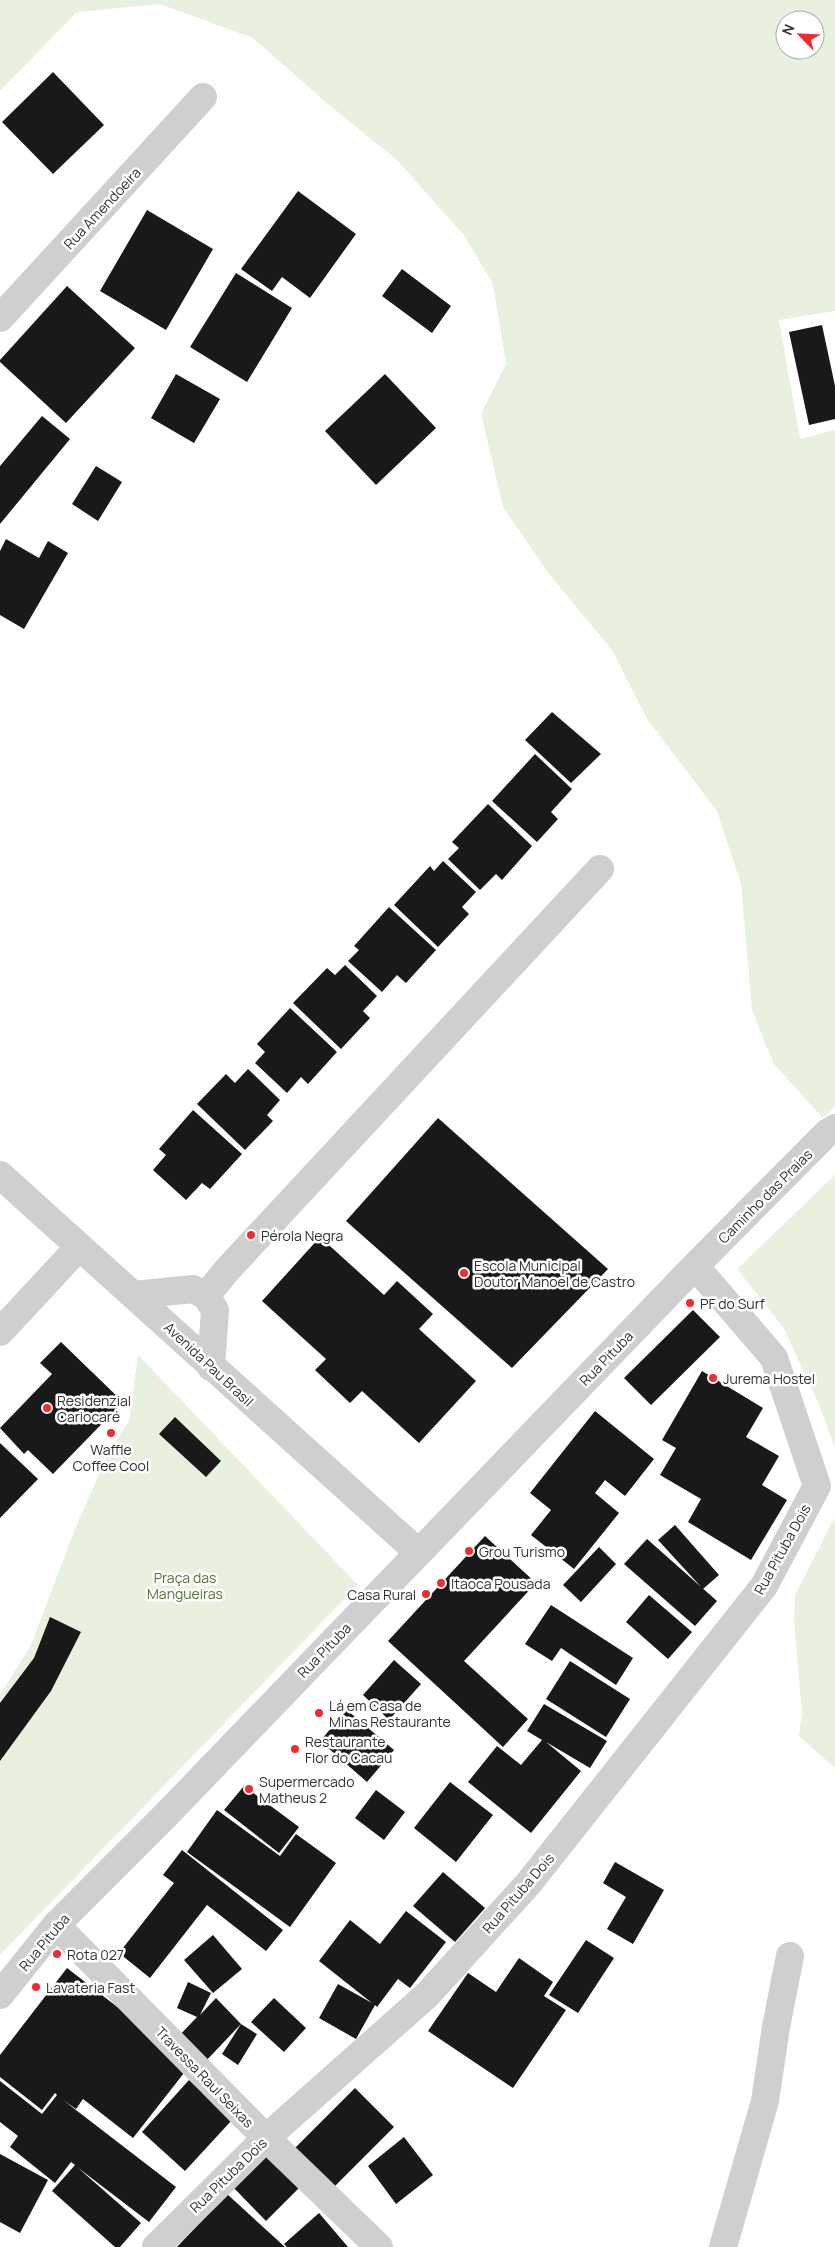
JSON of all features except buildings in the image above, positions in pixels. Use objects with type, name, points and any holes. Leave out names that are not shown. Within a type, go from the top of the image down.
[{"type":"street","name":"Rua Amendoeira","points":[[0,318],[203,98]]},
{"type":"street","points":[[206,1296],[227,1270],[600,869]]},
{"type":"street","name":"Caminho das Praias","points":[[695,1266],[827,1133],[835,1128]]},
{"type":"street","name":"Avenida Pau Brasil","points":[[0,1175],[418,1552]]},
{"type":"street","points":[[0,1332],[79,1247]]},
{"type":"street","name":"Rua Pituba Dois","points":[[156,2247],[266,2138],[427,1995],[528,1884],[764,1586],[817,1486],[774,1358],[695,1266]]},
{"type":"street","name":"Rua Pituba","points":[[0,1995],[56,1925],[164,1817],[695,1266]]},
{"type":"street","points":[[134,1296],[193,1289],[206,1296],[215,1310],[211,1367]]},
{"type":"street","name":"Travessa Raul Seixas","points":[[56,1925],[266,2138],[379,2247]]},
{"type":"street","points":[[723,2247],[765,2101],[790,1956]]},
{"type":"green space","points":[[0,0],[835,0],[835,311],[779,320],[800,439],[835,430],[835,1106],[823,1118],[773,1063],[752,1010],[741,884],[717,811],[647,719],[612,650],[549,574],[503,507],[481,414],[506,364],[493,284],[463,234],[397,160],[328,104],[253,38],[160,4],[77,12],[0,91]]},
{"type":"green space","points":[[835,1175],[835,1447],[817,1400],[783,1327],[737,1269]]},
{"type":"green space","name":"Praça das Mangueiras","points":[[138,1355],[358,1585],[0,1955],[0,1695],[31,1645],[76,1526],[109,1452],[129,1421]]},
{"type":"green space","points":[[835,1517],[835,1768],[799,1736],[802,1713],[794,1620],[795,1595]]},
{"type":"place","name":"Pérola Negra","points":[[251,1235]]},
{"type":"place","name":"Escola Municipal Doutor Manoel de Castro","points":[[464,1273]]},
{"type":"place","name":"PF do Surf","points":[[690,1303]]},
{"type":"place","name":"Jurema Hostel","points":[[713,1378]]},
{"type":"place","name":"Residenzial Cariocaré","points":[[47,1408]]},
{"type":"place","name":"Waffle Coffee Cool","points":[[111,1433]]},
{"type":"place","name":"Grou Turismo","points":[[469,1551]]},
{"type":"place","name":"Itaoca Pousada","points":[[441,1583]]},
{"type":"place","name":"Casa Rural","points":[[426,1594]]},
{"type":"place","name":"Lá em Casa de Minas Restaurante","points":[[319,1713]]},
{"type":"place","name":"Restaurante Flor do Cacau","points":[[295,1749]]},
{"type":"place","name":"Supermercado Matheus 2","points":[[249,1789]]},
{"type":"place","name":"Rota 027","points":[[57,1954]]},
{"type":"place","name":"Lavateria Fast","points":[[36,1987]]}]
